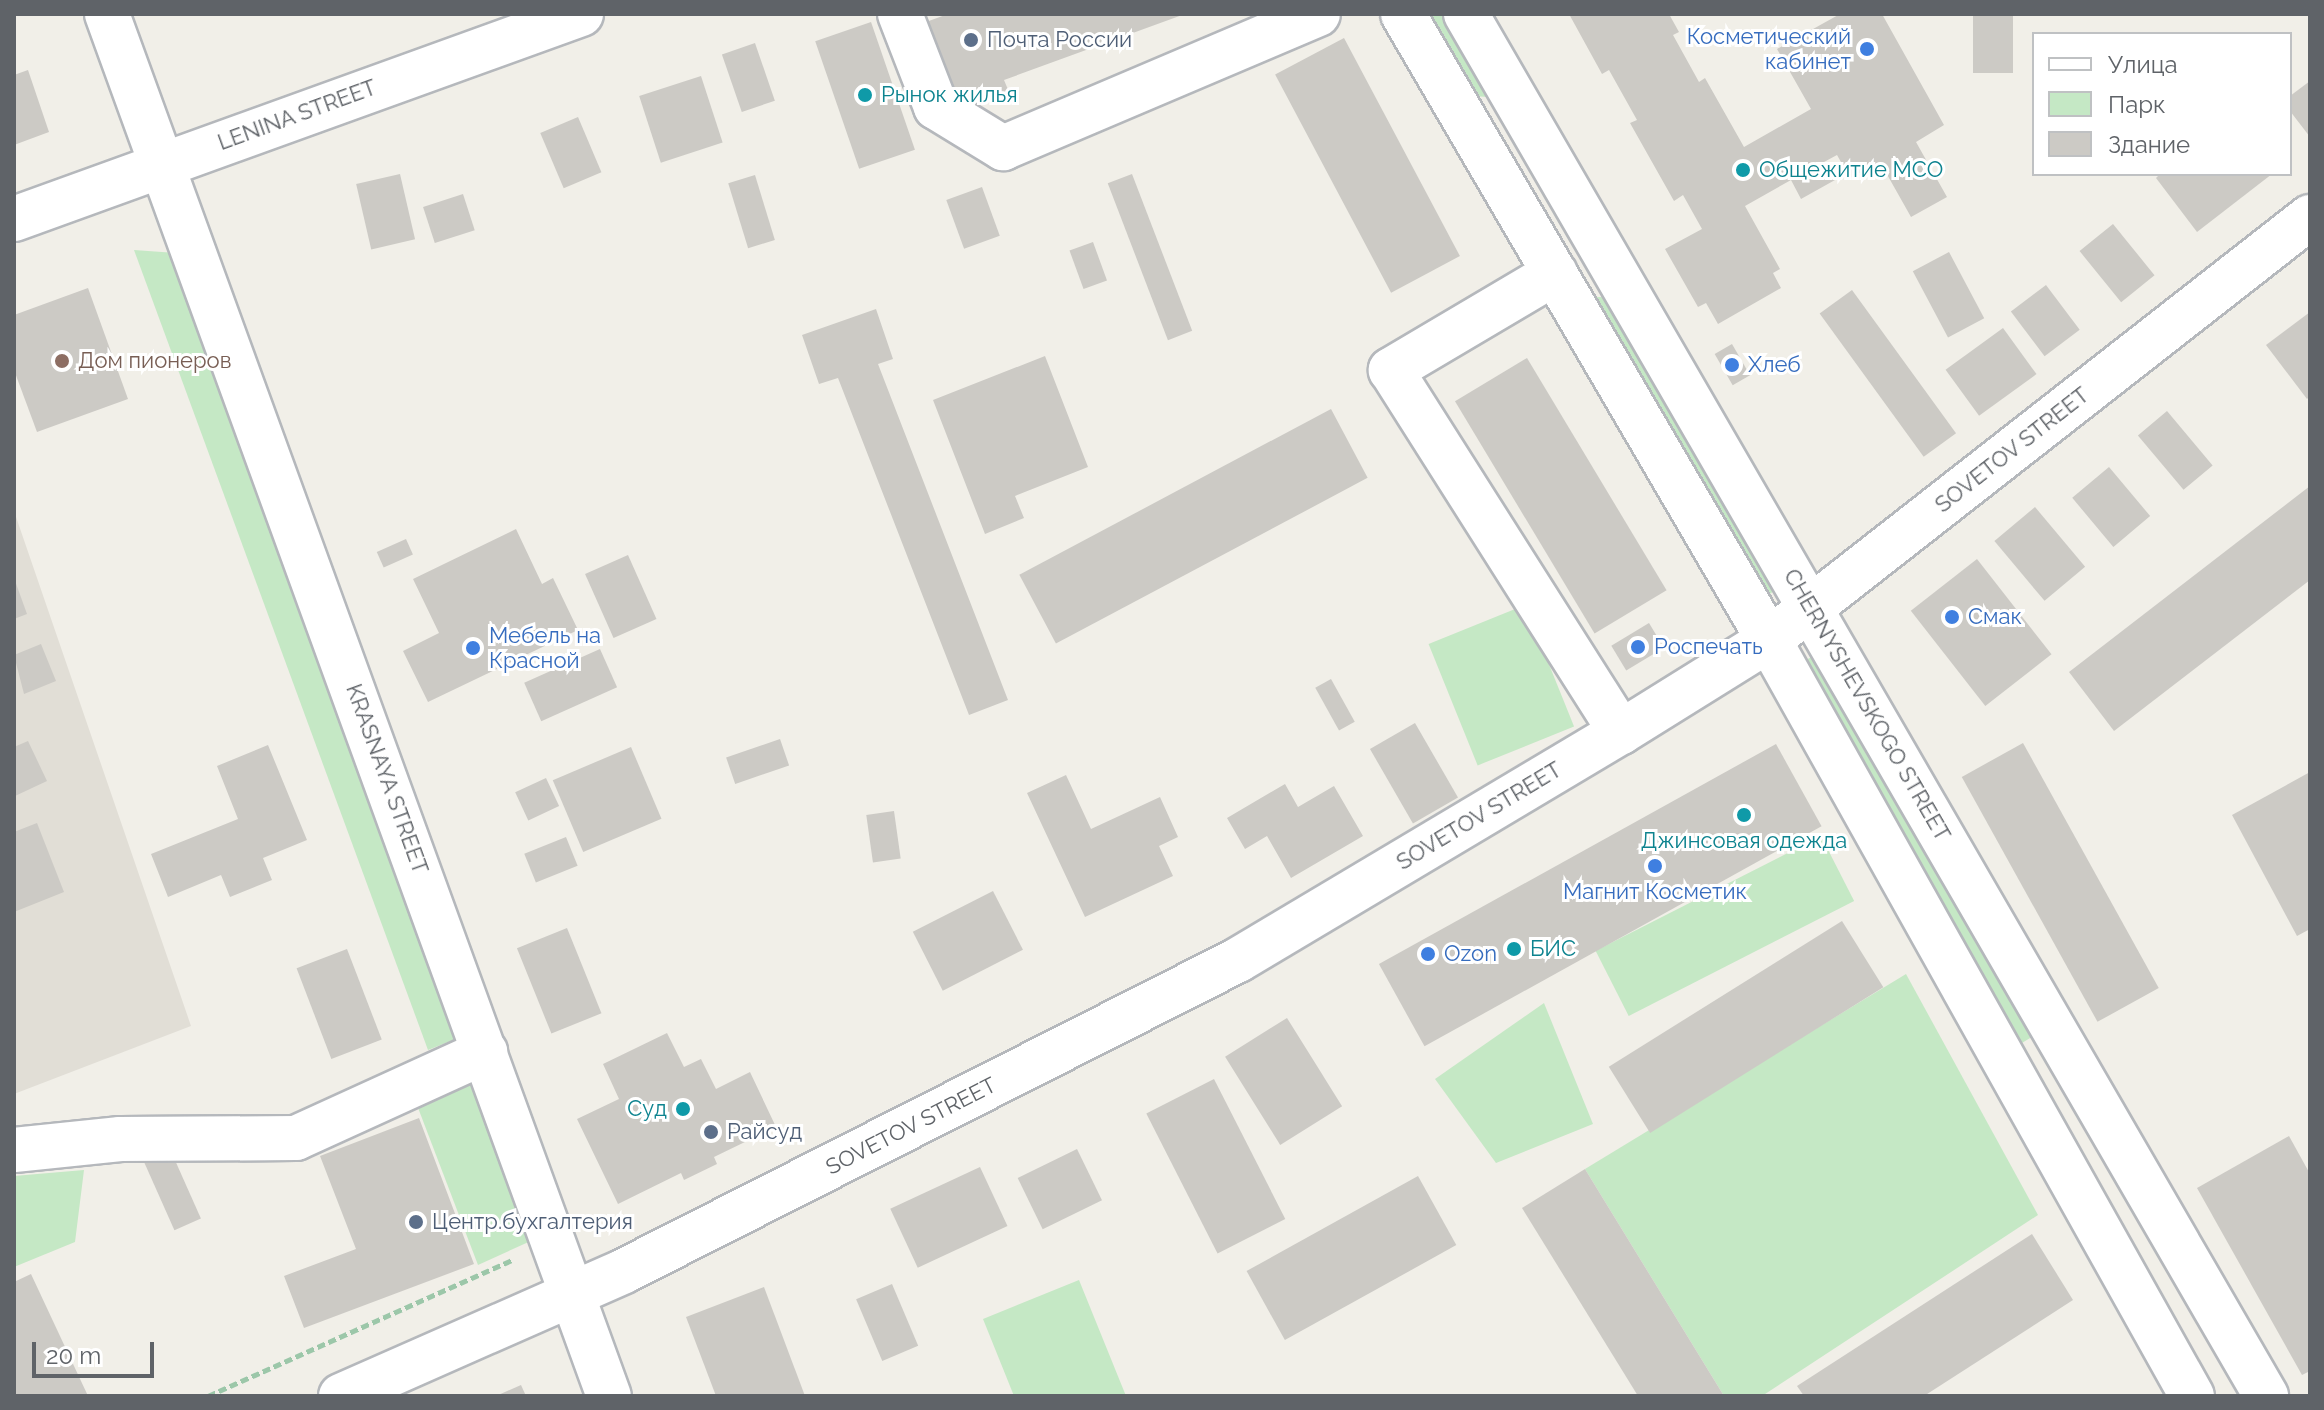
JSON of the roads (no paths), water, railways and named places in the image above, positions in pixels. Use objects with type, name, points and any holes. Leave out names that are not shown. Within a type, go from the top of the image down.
[{"type":"street","name":"KRASNAYA STREET","points":[[107,14],[165,162],[609,1396]]},
{"type":"street","name":"LENINA STREET","points":[[14,219],[581,14]]},
{"type":"street","points":[[900,14],[936,107],[1003,148],[1318,14]]},
{"type":"street","points":[[1403,14],[1769,640],[2192,1396]]},
{"type":"street","name":"CHERNYSHEVSKOGO STREET","points":[[1466,14],[2266,1396]]},
{"type":"street","name":"SOVETOV STREET","points":[[341,1396],[572,1294],[1238,960],[1621,732],[1769,640],[2310,217]]},
{"type":"street","points":[[1555,273],[1391,370],[1621,732]]},
{"type":"street","points":[[14,1150],[120,1139],[296,1138],[485,1052]]},
{"type":"place","name":"Почта России","points":[[971,40]]},
{"type":"place","name":"Косметический кабинет","points":[[1867,49]]},
{"type":"place","name":"Рынок жилья","points":[[865,95]]},
{"type":"place","name":"Общежитие МСО","points":[[1743,170]]},
{"type":"place","name":"Дом пионеров","points":[[62,361]]},
{"type":"place","name":"Хлеб","points":[[1732,365]]},
{"type":"place","name":"Смак","points":[[1952,617]]},
{"type":"place","name":"Роспечать","points":[[1638,647]]},
{"type":"place","name":"Мебель на Красной","points":[[473,648]]},
{"type":"place","name":"Джинсовая одежда","points":[[1744,815]]},
{"type":"place","name":"Магнит Косметик","points":[[1655,866]]},
{"type":"place","name":"БИС","points":[[1514,949]]},
{"type":"place","name":"Ozon","points":[[1428,954]]},
{"type":"place","name":"Суд","points":[[683,1109]]},
{"type":"place","name":"Райсуд","points":[[711,1132]]},
{"type":"place","name":"Центр.бухгалтерия","points":[[416,1222]]}]
